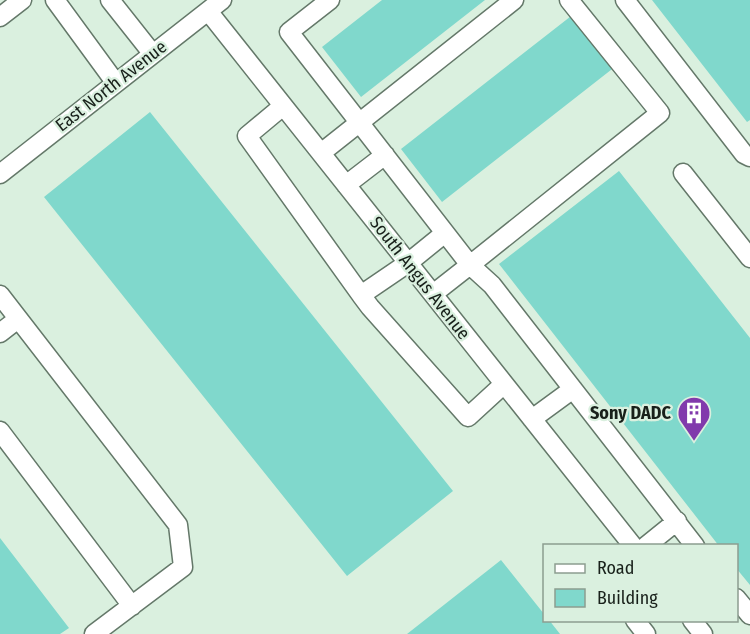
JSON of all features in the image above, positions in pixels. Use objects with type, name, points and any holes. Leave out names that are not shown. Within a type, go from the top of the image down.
[{"type":"street","points":[[0,17],[22,0]]},
{"type":"street","points":[[55,0],[115,82]]},
{"type":"street","points":[[110,0],[152,53]]},
{"type":"street","points":[[330,0],[289,32],[470,265],[492,285],[693,544]]},
{"type":"street","points":[[321,153],[514,0]]},
{"type":"street","points":[[433,294],[660,113],[569,0]]},
{"type":"street","points":[[624,0],[744,154],[750,157]]},
{"type":"street","name":"East North Avenue","points":[[0,174],[215,5]]},
{"type":"street","name":"South Angus Avenue","points":[[215,5],[283,106],[634,544]]},
{"type":"street","points":[[283,106],[247,136],[370,308],[468,417],[504,384]]},
{"type":"street","points":[[346,185],[385,155]]},
{"type":"street","points":[[683,173],[750,258]]},
{"type":"street","points":[[362,295],[408,263],[445,233]]},
{"type":"street","points":[[0,295],[178,525],[183,567],[94,634]]},
{"type":"street","points":[[0,333],[18,319]]},
{"type":"street","points":[[532,419],[573,389]]},
{"type":"street","points":[[0,431],[132,606]]},
{"type":"street","points":[[637,544],[676,521]]},
{"type":"street","points":[[738,600],[750,615]]},
{"type":"street","points":[[636,622],[646,634]]},
{"type":"street","points":[[693,622],[703,634]]},
{"type":"building","points":[[382,0],[485,0],[361,97],[322,47]]},
{"type":"building","points":[[652,0],[750,0],[750,120],[747,122]]},
{"type":"building","points":[[575,13],[616,66],[442,202],[401,149]]},
{"type":"building","points":[[150,112],[453,491],[347,576],[44,197]]},
{"type":"building","name":"Sony DADC","points":[[619,171],[750,338],[750,585],[738,570],[738,544],[717,544],[499,264]]},
{"type":"building","points":[[0,538],[69,628],[60,634],[0,634]]},
{"type":"building","points":[[501,560],[543,613],[543,622],[551,622],[560,634],[407,634]]},
{"type":"place","name":"Sony DADC","points":[[694,442]]}]
